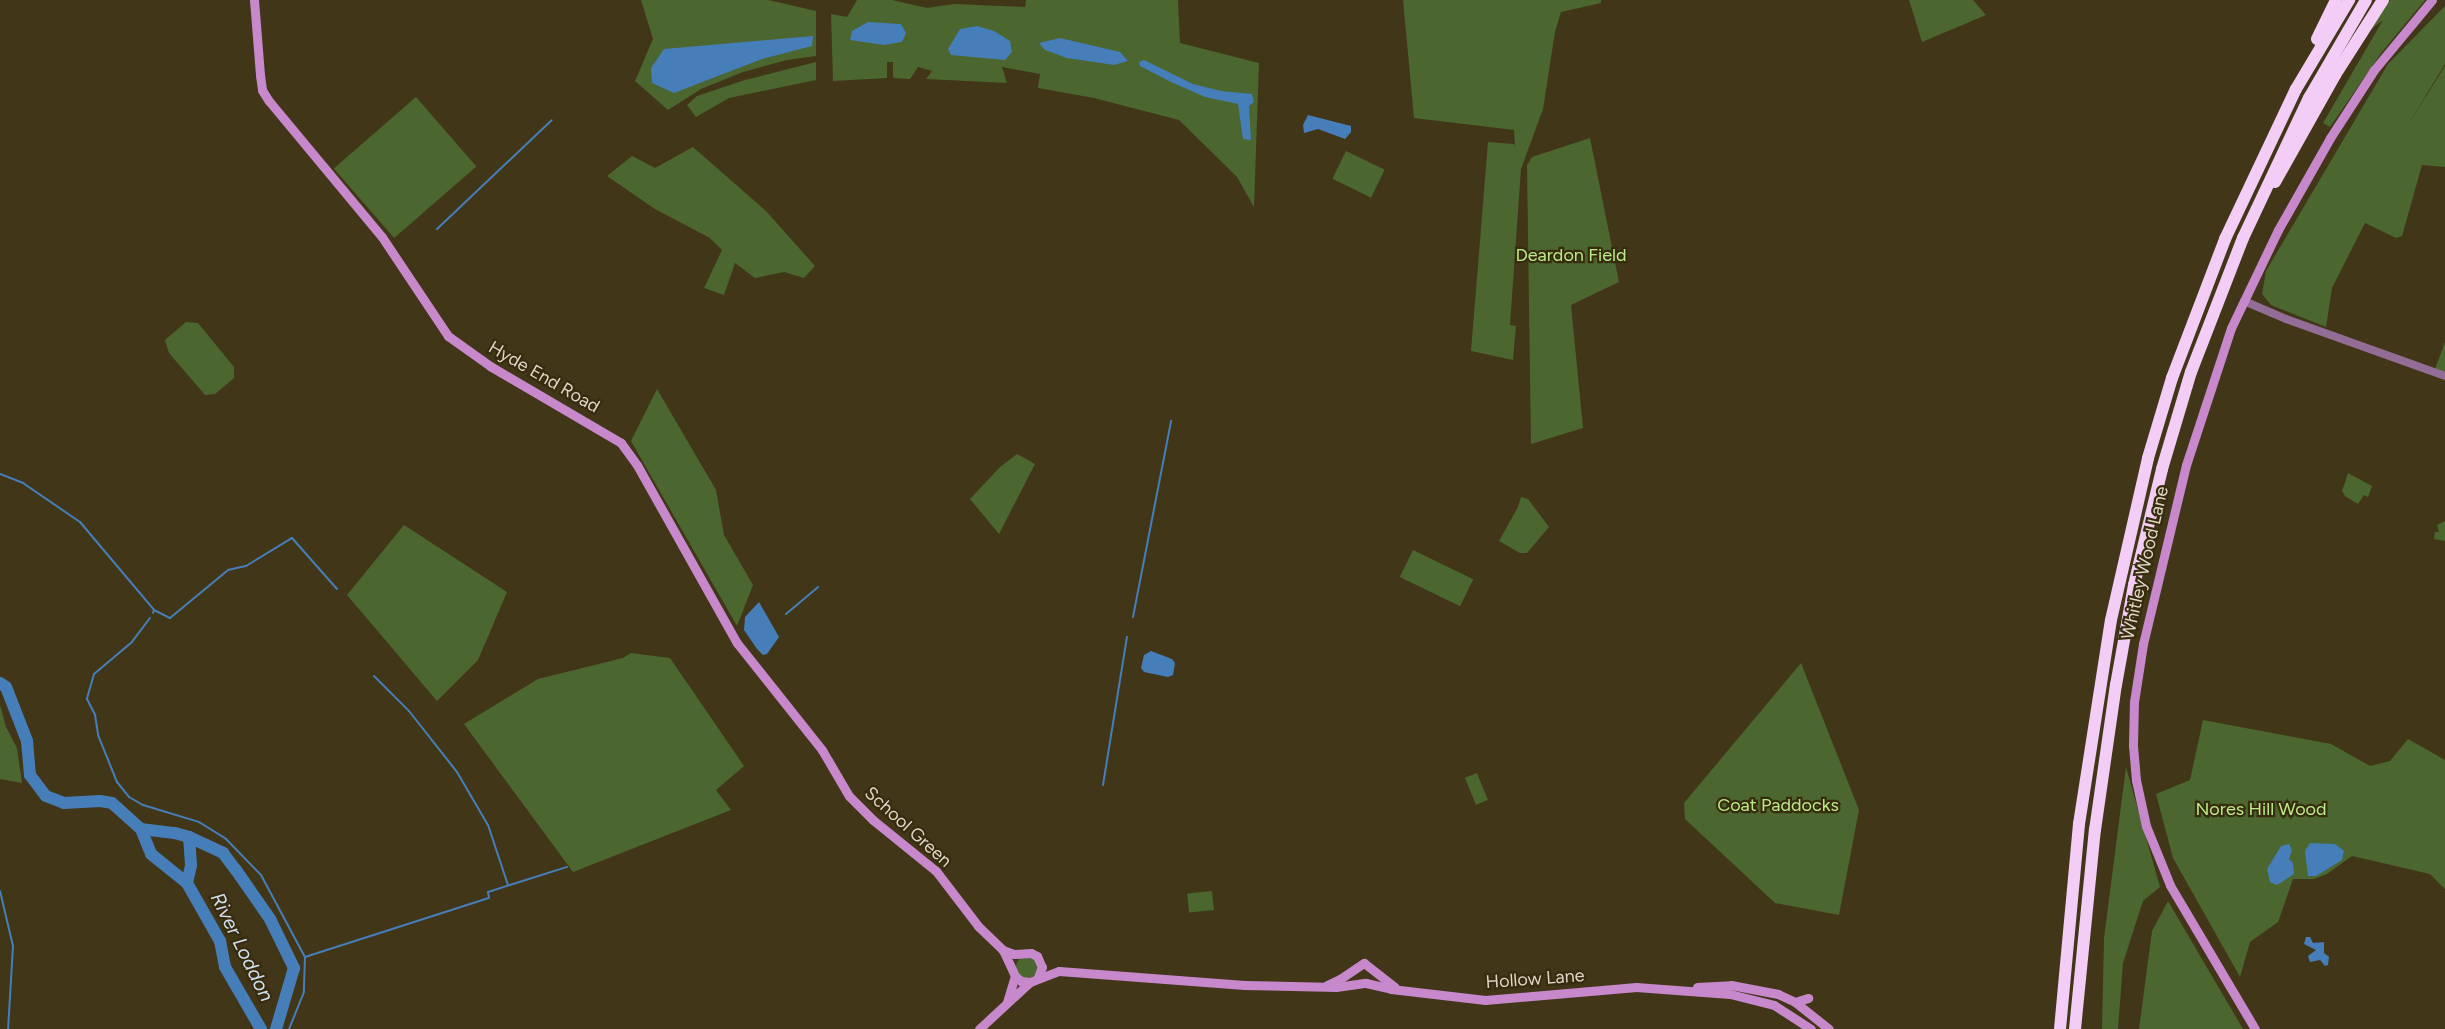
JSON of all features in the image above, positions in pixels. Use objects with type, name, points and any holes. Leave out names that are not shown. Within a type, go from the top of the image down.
[{"type":"highway","points":[[2060,1029],[2079,824],[2111,620],[2134,515],[2155,435],[2195,315],[2229,229],[2336,0]]},
{"type":"highway","points":[[2296,89],[2349,0]]},
{"type":"highway","points":[[2075,1029],[2098,809],[2114,694],[2134,585],[2162,469],[2192,372],[2242,238],[2304,108],[2366,0]]},
{"type":"highway","points":[[2242,238],[2336,75],[2383,0]]},
{"type":"main road","name":"Hyde End Road","points":[[254,0],[262,90],[278,115],[382,237],[448,336],[490,366],[608,433],[628,452],[737,643],[811,735],[842,780]]},
{"type":"main road","name":"Whitley Wood Lane","points":[[2255,1029],[2185,913],[2162,868],[2141,804],[2133,745],[2134,702],[2143,644],[2172,513],[2208,393],[2244,301],[2296,197],[2342,118],[2379,64],[2432,0]]},
{"type":"main road","name":"School Green","points":[[842,780],[849,796],[866,813],[936,871],[978,927],[1003,950],[1014,971]]},
{"type":"main road","name":"School Green","points":[[1003,950],[1020,954]]},
{"type":"main road","points":[[979,1029],[1041,973],[1041,962],[1031,953],[1020,954],[1006,1004]]},
{"type":"main road","name":"Hollow Lane","points":[[1041,962],[1059,971],[1219,984],[1324,986],[1364,983],[1485,1000],[1515,1000],[1620,988],[1673,989],[1746,996],[1774,1005],[1811,1029]]},
{"type":"main road","points":[[1364,963],[1371,965],[1374,971],[1372,978],[1364,983],[1355,978],[1354,969],[1364,963]]},
{"type":"main road","name":"Hollow Lane","points":[[1324,986],[1354,969]]},
{"type":"main road","points":[[1014,971],[1022,981],[1034,980]]},
{"type":"main road","name":"Hollow Lane","points":[[1034,980],[1059,971]]},
{"type":"main road","name":"Hollow Lane","points":[[1374,971],[1399,989]]},
{"type":"main road","name":"Hollow Lane","points":[[1673,989],[1709,986],[1744,987],[1767,991],[1798,1004],[1829,1029]]},
{"type":"main road","points":[[1798,1004],[1808,998]]},
{"type":"street","points":[[2244,301],[2286,319],[2445,376]]},
{"type":"green space","points":[[641,0],[768,0],[816,11],[816,56],[787,60],[743,72],[701,89],[668,110],[635,81],[653,39]]},
{"type":"green space","points":[[857,0],[892,0],[927,8],[954,4],[1025,7],[1026,0],[1178,0],[1180,43],[1259,63],[1254,207],[1237,177],[1179,120],[1094,98],[1038,88],[1040,74],[1002,67],[1007,83],[926,79],[932,71],[918,67],[910,79],[893,78],[893,62],[887,62],[887,78],[833,81],[831,14],[847,17]]},
{"type":"green space","points":[[1403,0],[1601,0],[1601,3],[1561,12],[1555,32],[1543,109],[1521,169],[1510,325],[1516,326],[1513,360],[1471,351],[1488,142],[1514,144],[1515,147],[1514,130],[1414,118]]},
{"type":"green space","points":[[1909,0],[1973,0],[1986,15],[1922,42]]},
{"type":"green space","points":[[2390,0],[2425,0],[2382,52],[2330,127],[2323,123],[2383,20],[2369,31]]},
{"type":"green space","points":[[2445,6],[2445,64],[2406,128],[2445,66],[2445,167],[2422,165],[2402,236],[2396,238],[2365,223],[2332,288],[2326,327],[2271,305],[2262,294],[2266,271],[2388,64]]},
{"type":"green space","points":[[816,62],[816,80],[729,98],[696,117],[687,105],[697,96],[745,80]]},
{"type":"green space","points":[[416,97],[476,166],[394,238],[334,169]]},
{"type":"green space","name":"Deardon Field","points":[[1590,138],[1619,282],[1571,305],[1583,428],[1531,444],[1527,165],[1532,157]]},
{"type":"green space","points":[[693,147],[766,211],[815,266],[804,278],[784,272],[755,278],[735,263],[724,295],[704,288],[722,250],[710,238],[655,209],[607,176],[632,156],[655,168]]},
{"type":"green space","points":[[1346,151],[1385,170],[1371,198],[1332,179]]},
{"type":"green space","points":[[186,322],[198,323],[234,367],[234,378],[215,394],[205,395],[169,353],[165,340]]},
{"type":"green space","points":[[2445,342],[2445,373],[2435,369]]},
{"type":"green space","points":[[657,389],[716,490],[724,535],[753,585],[737,626],[631,441]]},
{"type":"green space","points":[[1017,454],[1035,464],[999,534],[970,499],[1000,467]]},
{"type":"green space","points":[[2348,473],[2372,486],[2368,497],[2364,495],[2358,504],[2345,496],[2342,491]]},
{"type":"green space","points":[[1521,497],[1528,499],[1549,527],[1527,553],[1520,553],[1499,541]]},
{"type":"green space","points":[[2445,521],[2445,541],[2434,539],[2435,532],[2439,532],[2437,525]]},
{"type":"green space","points":[[404,525],[507,592],[478,660],[437,701],[347,595]]},
{"type":"green space","points":[[1413,550],[1473,579],[1460,606],[1400,577]]},
{"type":"green space","points":[[631,653],[670,658],[744,766],[716,790],[731,810],[573,872],[464,724],[538,679],[623,658]]},
{"type":"green space","name":"Coat Paddocks","points":[[1801,663],[1859,810],[1839,915],[1775,903],[1685,819],[1684,803]]},
{"type":"green space","points":[[0,705],[6,727],[17,748],[22,783],[0,779]]},
{"type":"green space","name":"Nores Hill Wood","points":[[2203,720],[2331,744],[2370,766],[2390,761],[2408,739],[2445,760],[2445,889],[2430,874],[2352,856],[2327,874],[2314,879],[2293,879],[2278,922],[2250,942],[2240,977],[2173,858],[2156,794],[2190,780]]},
{"type":"green space","points":[[2126,767],[2160,887],[2143,901],[2123,963],[2118,1029],[2102,1029],[2104,938]]},
{"type":"green space","points":[[1477,773],[1488,800],[1476,805],[1465,778]]},
{"type":"green space","points":[[1212,891],[1214,910],[1189,913],[1187,894]]},
{"type":"green space","points":[[2168,901],[2243,1029],[2139,1029],[2152,931]]},
{"type":"green space","points":[[1027,956],[1035,959],[1038,967],[1035,975],[1027,978],[1019,975],[1016,967],[1019,959]]},
{"type":"water","points":[[868,22],[901,24],[906,33],[902,42],[884,45],[850,40],[852,31]]},
{"type":"water","points":[[977,26],[994,31],[1010,41],[1012,52],[1005,60],[951,55],[948,49],[960,29]]},
{"type":"water","points":[[813,36],[812,46],[762,59],[674,93],[652,83],[651,68],[664,49]]},
{"type":"water","points":[[1060,38],[1120,52],[1128,61],[1114,65],[1067,58],[1045,50],[1039,43]]},
{"type":"water","points":[[1144,60],[1193,84],[1221,91],[1252,94],[1254,102],[1249,106],[1251,140],[1243,139],[1238,104],[1205,97],[1171,82],[1140,66],[1139,62]]},
{"type":"water","points":[[1308,115],[1351,126],[1351,132],[1345,139],[1318,129],[1304,133],[1303,125]]},
{"type":"water","points":[[759,602],[779,637],[767,654],[763,655],[744,630],[745,617]]},
{"type":"water","points":[[1151,651],[1172,659],[1175,663],[1173,675],[1168,677],[1144,672],[1141,668],[1144,655]]},
{"type":"water","points":[[2310,843],[2335,844],[2344,851],[2342,860],[2316,876],[2308,876],[2305,851]]},
{"type":"water","points":[[2289,844],[2292,850],[2289,859],[2293,863],[2294,874],[2277,885],[2270,882],[2267,869],[2281,846]]},
{"type":"water","points":[[2306,937],[2310,937],[2313,943],[2324,942],[2324,953],[2329,957],[2328,965],[2325,966],[2320,960],[2310,962],[2308,956],[2316,950],[2304,944]]},
{"type":"waterway","points":[[437,229],[552,120]]},
{"type":"waterway","points":[[1133,617],[1171,421]]},
{"type":"waterway","points":[[0,474],[23,483],[80,522],[154,610],[153,613]]},
{"type":"waterway","points":[[154,610],[170,618],[228,570],[246,566],[292,538],[337,589]]},
{"type":"waterway","points":[[786,614],[818,587]]},
{"type":"waterway","points":[[150,618],[132,642],[94,674],[87,699],[95,715],[98,735],[117,782],[129,797],[143,805],[199,822],[226,839],[261,875],[305,957],[304,992],[289,1029]]},
{"type":"waterway","points":[[1103,785],[1127,637]]},
{"type":"waterway","points":[[374,676],[409,711],[457,772],[488,825],[508,885]]},
{"type":"waterway","name":"River Loddon","points":[[0,683],[6,687],[27,741],[30,775],[46,796],[64,803],[100,801],[112,803],[141,829],[189,837],[223,853],[270,919],[294,968],[276,1029]]},
{"type":"waterway","name":"River Loddon","points":[[141,829],[151,854],[187,883],[220,941],[225,967],[261,1029]]},
{"type":"waterway","name":"River Loddon","points":[[187,883],[191,865],[189,837]]},
{"type":"waterway","points":[[305,957],[489,898],[488,892],[567,867]]},
{"type":"waterway","points":[[0,891],[13,946],[8,1029]]}]
